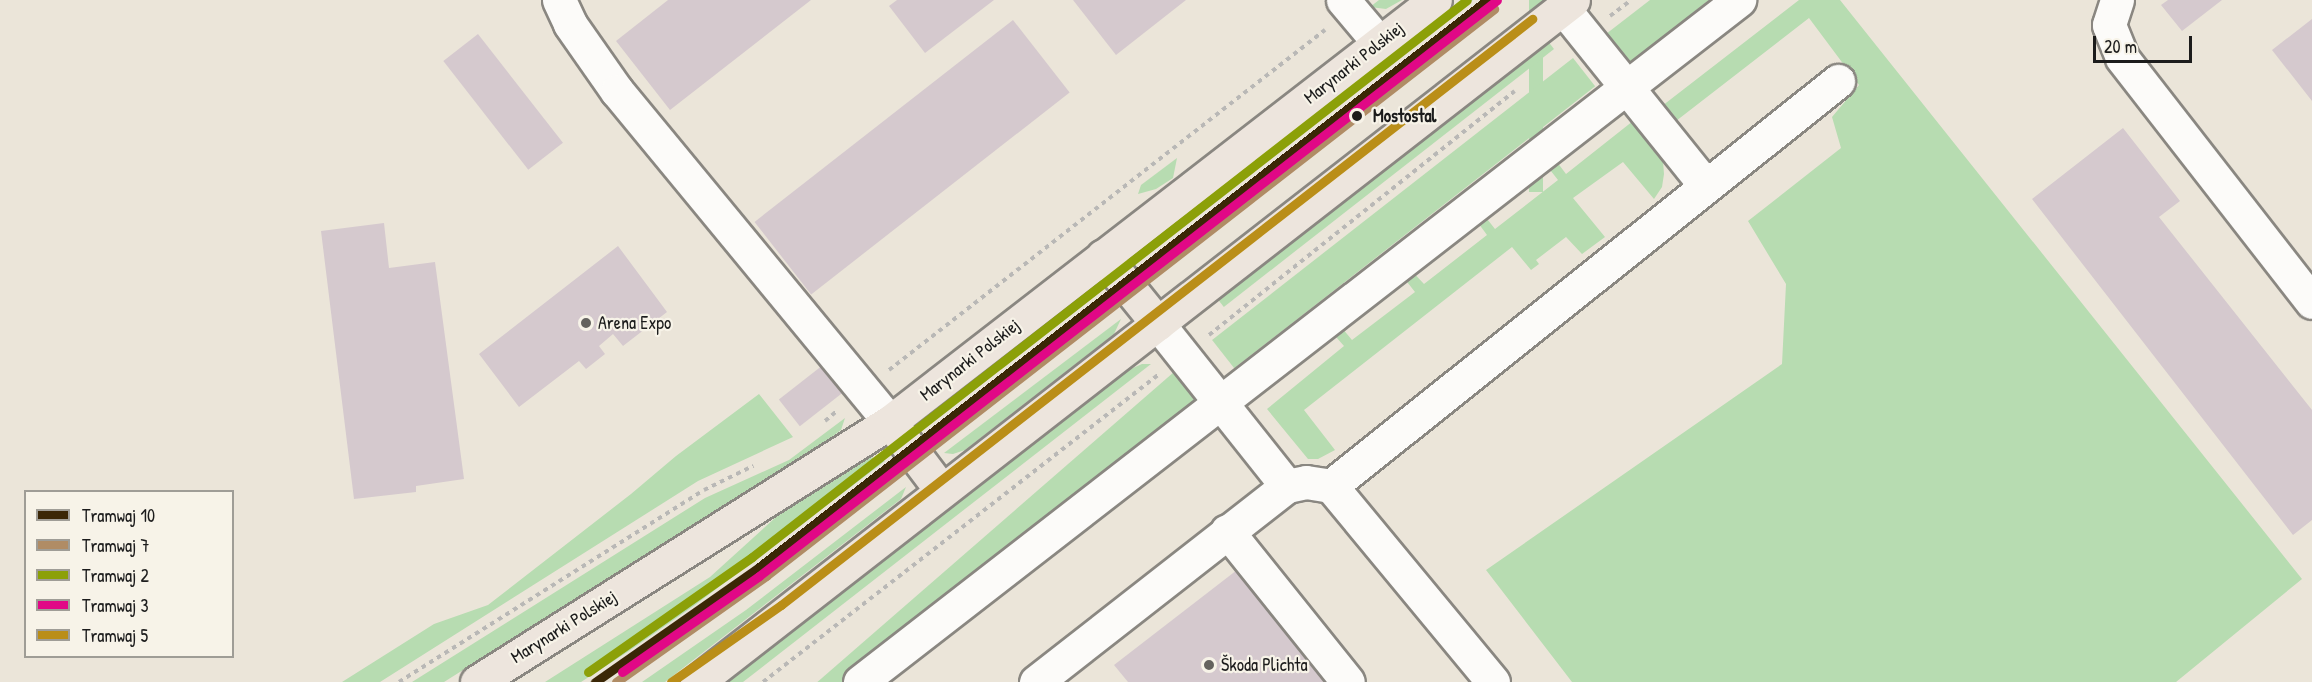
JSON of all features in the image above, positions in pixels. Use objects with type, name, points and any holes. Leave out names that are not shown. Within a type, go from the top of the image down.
[{"type":"main road","name":"Marynarki Polskiej","points":[[477,682],[890,422],[1436,0]]},
{"type":"main road","points":[[697,682],[1568,4]]},
{"type":"main road","points":[[1103,256],[1158,324]]},
{"type":"main road","points":[[890,422],[942,491]]},
{"type":"lane","points":[[559,0],[570,24],[617,91],[890,422]]},
{"type":"lane","points":[[860,682],[1739,0]]},
{"type":"lane","points":[[2117,0],[2109,25],[2122,58],[2312,302]]},
{"type":"lane","points":[[1568,4],[1627,88],[1706,186]]},
{"type":"lane","points":[[1347,5],[1380,44]]},
{"type":"lane","points":[[1331,486],[1838,81]]},
{"type":"lane","points":[[1158,324],[1287,486]]},
{"type":"lane","points":[[1036,682],[1287,486],[1306,482],[1331,486],[1493,682]]},
{"type":"lane","points":[[1227,531],[1348,682]]},
{"type":"path","points":[[821,424],[1347,5]]},
{"type":"path","points":[[399,682],[704,490],[759,463]]},
{"type":"green space","points":[[1379,0],[1402,0],[1386,9],[1370,7]]},
{"type":"green space","points":[[1461,0],[1473,0],[1356,91],[1350,85]]},
{"type":"green space","points":[[1529,0],[1543,0],[1543,192],[1529,192]]},
{"type":"green space","points":[[1650,0],[1709,0],[1630,63],[1606,34]]},
{"type":"green space","points":[[1799,0],[1840,0],[2302,579],[2176,682],[1572,682],[1486,570],[1782,364],[1786,284],[1748,221],[1841,148],[1832,117],[1859,85],[1809,18],[1676,121],[1662,106]]},
{"type":"green space","points":[[1539,30],[1554,49],[1224,307],[1209,288]]},
{"type":"green space","points":[[1573,58],[1595,86],[1234,368],[1212,340]]},
{"type":"green space","points":[[1633,121],[1659,150],[1663,161],[1662,187],[1654,199],[1623,162],[1573,198],[1605,237],[1582,254],[1566,237],[1536,260],[1539,264],[1531,270],[1512,247],[1304,410],[1335,450],[1318,459],[1308,459],[1267,409],[1344,346],[1329,329],[1337,322],[1352,340],[1415,292],[1400,273],[1408,267],[1424,284],[1487,235],[1473,216],[1480,210],[1495,229],[1558,180],[1543,161],[1551,154],[1566,174]]},
{"type":"green space","points":[[1177,158],[1173,178],[1156,189],[1138,194],[1141,185]]},
{"type":"green space","points":[[1093,291],[1100,292],[925,428],[932,413],[1080,296]]},
{"type":"green space","points":[[1121,319],[1114,334],[965,450],[953,454],[944,453]]},
{"type":"green space","points":[[1142,364],[1151,364],[743,682],[725,682],[1126,371]]},
{"type":"green space","points":[[1174,372],[1197,398],[871,682],[817,682]]},
{"type":"green space","points":[[759,394],[793,437],[698,481],[380,682],[342,682],[434,624],[488,605],[631,494],[676,456]]},
{"type":"green space","points":[[845,418],[841,430],[821,445],[444,682],[412,682],[705,498],[789,460]]},
{"type":"green space","points":[[871,457],[885,461],[695,605],[629,651],[581,682],[545,682],[710,577],[776,517]]},
{"type":"green space","points":[[906,487],[901,499],[665,682],[642,682],[746,610]]},
{"type":"building","points":[[668,0],[811,0],[670,110],[616,41]]},
{"type":"building","points":[[897,0],[994,0],[925,53],[889,6]]},
{"type":"building","points":[[1073,0],[1186,0],[1116,55]]},
{"type":"building","points":[[2168,0],[2222,0],[2182,31],[2161,5]]},
{"type":"building","points":[[2312,19],[2312,101],[2272,50]]},
{"type":"building","points":[[1013,20],[1070,92],[811,294],[755,222]]},
{"type":"building","points":[[478,34],[563,143],[528,170],[443,61]]},
{"type":"building","points":[[2123,128],[2180,201],[2159,217],[2312,410],[2312,520],[2293,535],[2032,199]]},
{"type":"building","points":[[384,223],[389,268],[435,262],[464,479],[416,486],[416,492],[354,499],[321,231]]},
{"type":"building","name":"Arena Expo","points":[[618,246],[667,312],[623,346],[613,334],[599,346],[605,354],[586,369],[579,361],[519,407],[479,354]]},
{"type":"building","points":[[823,365],[844,392],[800,426],[779,399]]},
{"type":"building","points":[[1237,570],[1324,682],[1128,682],[1114,665]]},
{"type":"tram line","name":"2","points":[[588,672],[752,557],[1467,0]]},
{"type":"tram line","name":"10","points":[[595,682],[759,567],[1487,0]]},
{"type":"tram line","name":"3","points":[[622,672],[759,576],[1497,0]]},
{"type":"tram line","name":"7","points":[[616,682],[766,576],[1494,9]]},
{"type":"tram line","name":"5","points":[[671,682],[781,605],[1532,19]]},
{"type":"place","name":"Mostostal","points":[[1357,116]]},
{"type":"place","name":"Arena Expo","points":[[586,323]]},
{"type":"place","name":"Škoda Plichta","points":[[1209,665]]}]
